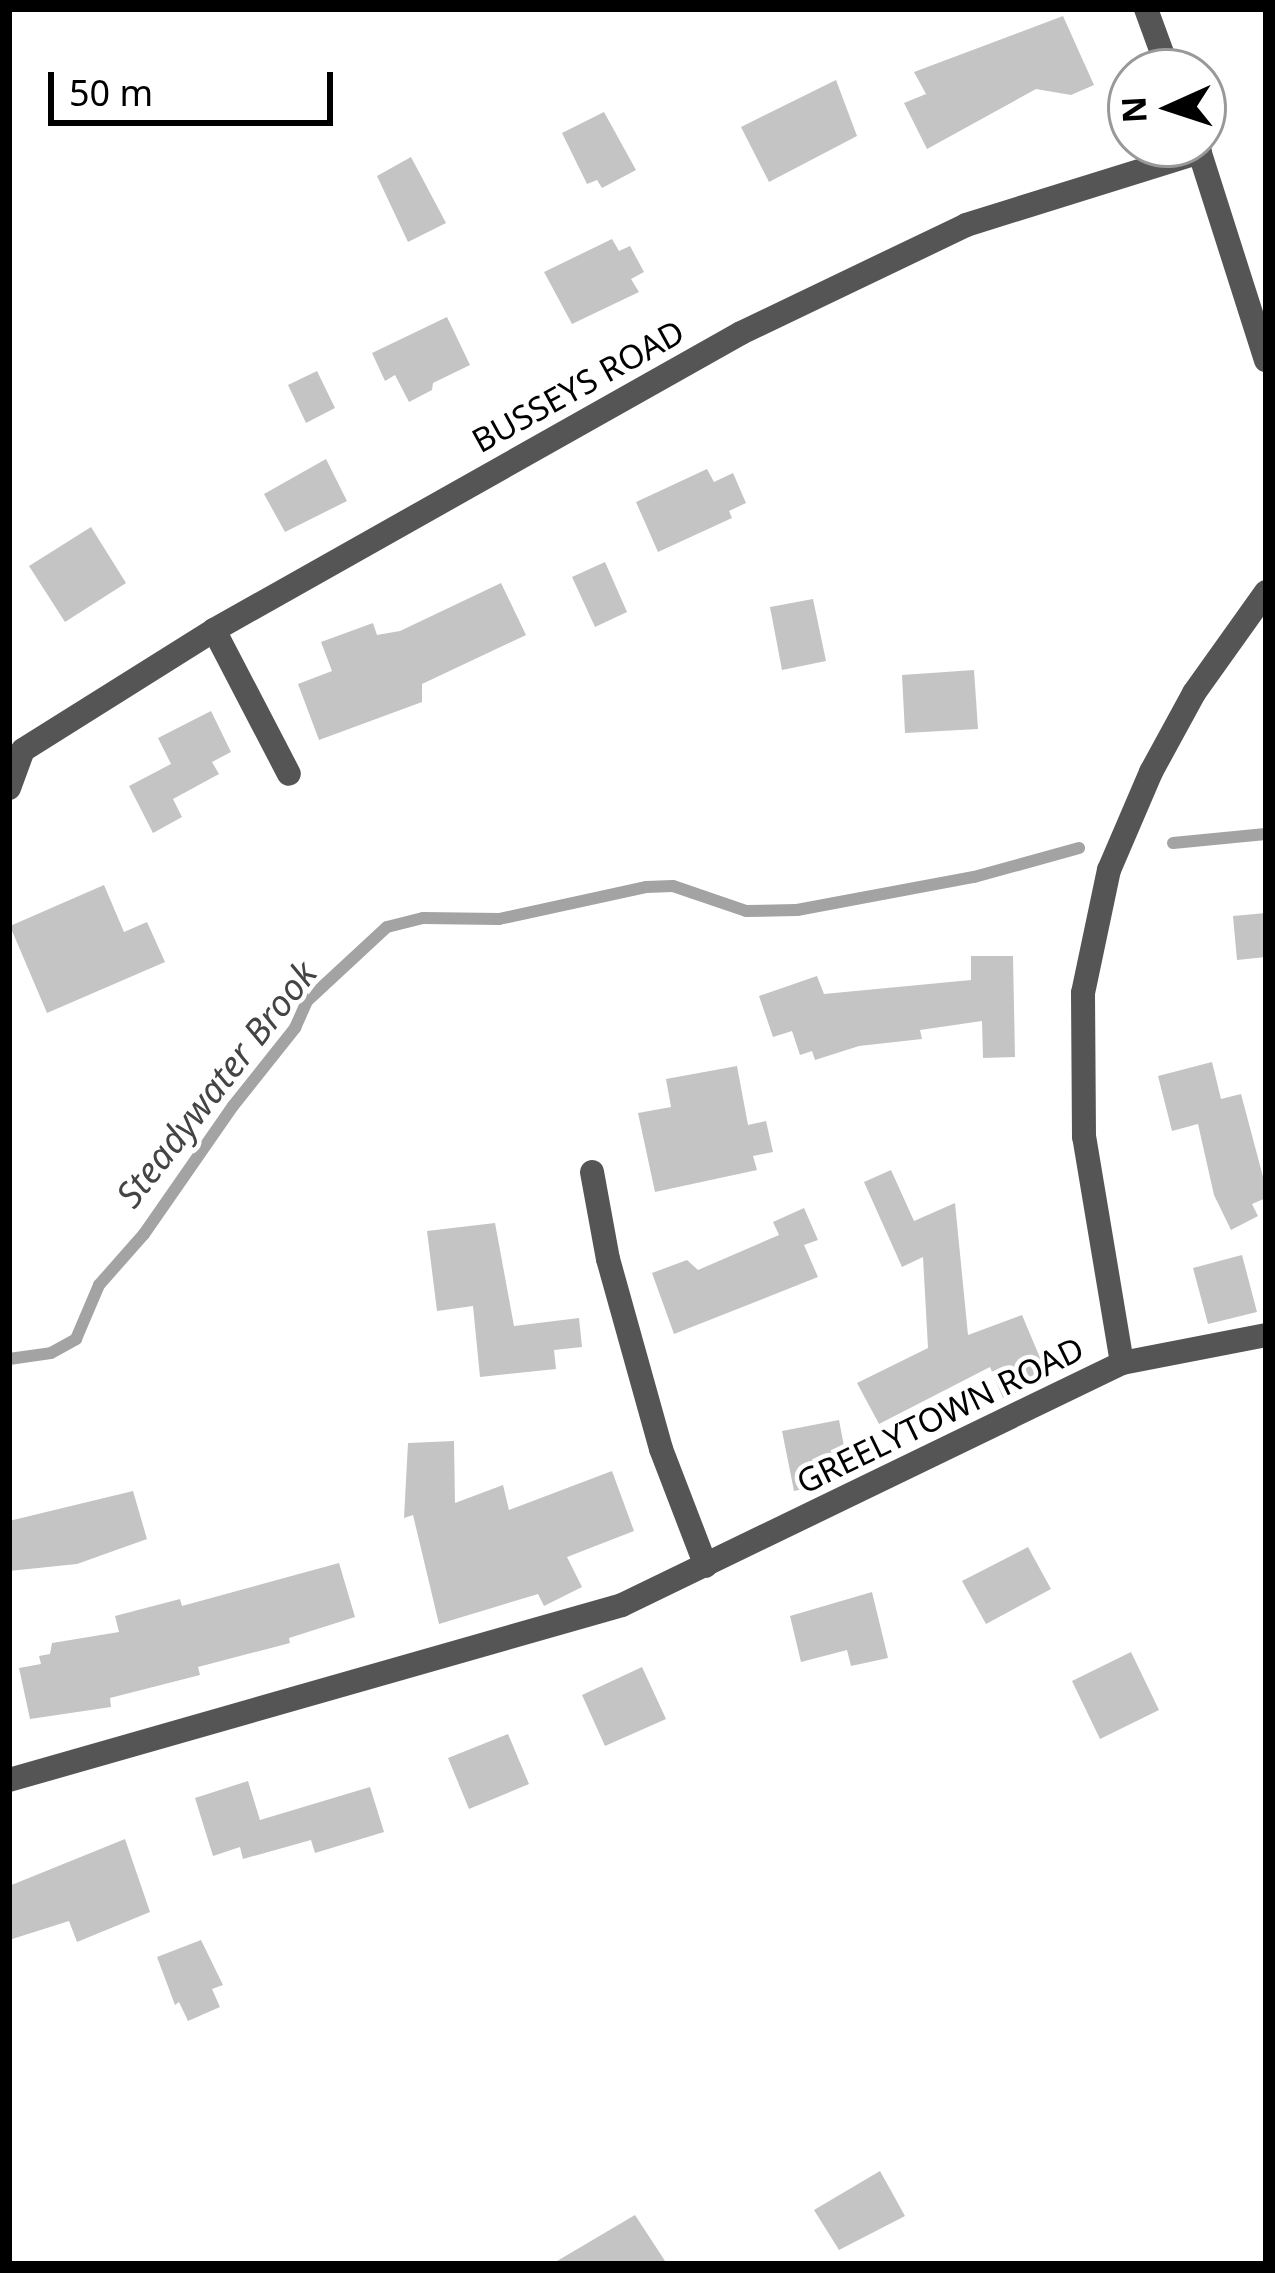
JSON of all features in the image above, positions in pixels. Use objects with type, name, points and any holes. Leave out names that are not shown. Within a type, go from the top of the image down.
[{"type":"street","points":[[1145,9],[1160,48]]},
{"type":"street","name":"BUSSEYS ROAD","points":[[9,788],[22,750],[214,630],[741,333],[966,225],[1138,168]]},
{"type":"street","points":[[1204,168],[1266,360]]},
{"type":"street","name":"GREELYTOWN ROAD","points":[[9,1780],[622,1605],[1122,1363],[1084,1137],[1084,993],[1109,870],[1151,772],[1194,693],[1266,592]]},
{"type":"street","points":[[214,630],[289,774]]},
{"type":"street","points":[[592,1172],[608,1259],[661,1449],[706,1566]]},
{"type":"street","points":[[1122,1363],[1266,1335]]},
{"type":"building","points":[[1063,16],[1094,85],[1071,95],[1036,89],[927,149],[904,103],[926,94],[914,72]]},
{"type":"building","points":[[836,80],[857,136],[769,182],[741,127]]},
{"type":"building","points":[[604,112],[636,170],[602,188],[597,180],[587,184],[562,133]]},
{"type":"building","points":[[411,157],[446,223],[408,242],[377,176]]},
{"type":"building","points":[[612,239],[619,251],[630,246],[644,272],[631,279],[639,292],[572,324],[544,272]]},
{"type":"building","points":[[447,317],[470,365],[433,383],[432,390],[409,402],[395,375],[385,381],[372,353]]},
{"type":"building","points":[[317,371],[335,408],[306,423],[288,385]]},
{"type":"building","points":[[326,459],[347,501],[285,532],[264,494]]},
{"type":"building","points":[[707,469],[714,482],[733,473],[746,503],[729,511],[732,518],[658,552],[636,502]]},
{"type":"building","points":[[91,527],[126,583],[65,622],[29,566]]},
{"type":"building","points":[[605,562],[627,612],[595,627],[572,577]]},
{"type":"building","points":[[501,583],[526,635],[422,684],[422,702],[319,740],[298,684],[332,671],[321,642],[373,623],[377,635],[400,631]]},
{"type":"building","points":[[813,599],[826,661],[782,670],[770,607]]},
{"type":"building","points":[[974,670],[978,729],[905,733],[902,675]]},
{"type":"building","points":[[211,711],[231,752],[212,762],[219,774],[173,799],[182,817],[153,833],[129,786],[171,764],[158,738]]},
{"type":"building","points":[[104,885],[124,932],[147,922],[165,962],[47,1013],[10,926]]},
{"type":"building","points":[[1266,913],[1266,957],[1237,960],[1233,916]]},
{"type":"building","points":[[971,956],[1013,956],[1015,1057],[983,1058],[982,1021],[920,1030],[922,1039],[859,1046],[815,1060],[812,1051],[800,1055],[792,1031],[773,1037],[759,996],[817,976],[824,994],[971,980]]},
{"type":"building","points":[[1212,1062],[1221,1099],[1241,1094],[1266,1188],[1266,1198],[1252,1204],[1258,1216],[1231,1230],[1214,1195],[1198,1124],[1172,1131],[1158,1076]]},
{"type":"building","points":[[737,1066],[748,1125],[766,1121],[773,1152],[753,1156],[757,1170],[655,1192],[638,1113],[671,1107],[666,1079]]},
{"type":"building","points":[[891,1170],[914,1221],[955,1203],[968,1335],[1022,1315],[1049,1379],[1003,1398],[990,1367],[879,1424],[857,1383],[928,1348],[923,1257],[902,1267],[864,1182]]},
{"type":"building","points":[[804,1208],[818,1240],[804,1245],[818,1277],[674,1334],[652,1273],[687,1260],[698,1270],[779,1235],[773,1222]]},
{"type":"building","points":[[495,1223],[514,1326],[579,1318],[582,1347],[554,1350],[556,1369],[480,1377],[473,1306],[437,1311],[427,1231]]},
{"type":"building","points":[[1242,1255],[1257,1312],[1208,1324],[1193,1268]]},
{"type":"building","points":[[839,1420],[847,1462],[832,1465],[835,1482],[794,1491],[782,1431]]},
{"type":"building","points":[[454,1441],[455,1503],[503,1485],[509,1510],[612,1471],[634,1531],[567,1557],[582,1587],[544,1606],[538,1594],[439,1624],[413,1515],[404,1518],[408,1443]]},
{"type":"building","points":[[133,1491],[147,1539],[77,1564],[9,1571],[9,1521]]},
{"type":"building","points":[[1028,1547],[1051,1589],[986,1624],[962,1581]]},
{"type":"building","points":[[339,1563],[355,1617],[289,1638],[290,1643],[198,1667],[200,1675],[110,1698],[111,1707],[30,1719],[19,1668],[41,1664],[39,1656],[50,1654],[52,1643],[119,1632],[115,1616],[180,1599],[182,1606]]},
{"type":"building","points":[[872,1592],[888,1658],[851,1666],[847,1650],[801,1662],[790,1616]]},
{"type":"building","points":[[1131,1652],[1159,1710],[1100,1739],[1072,1681]]},
{"type":"building","points":[[642,1667],[666,1719],[605,1746],[582,1695]]},
{"type":"building","points":[[508,1734],[529,1784],[469,1809],[448,1758]]},
{"type":"building","points":[[248,1781],[260,1820],[370,1787],[384,1832],[315,1853],[311,1840],[243,1859],[240,1847],[213,1856],[195,1798]]},
{"type":"building","points":[[125,1839],[150,1912],[77,1942],[69,1921],[9,1940],[9,1886]]},
{"type":"building","points":[[201,1940],[223,1985],[212,1989],[220,2007],[188,2021],[179,2002],[175,2005],[157,1957]]},
{"type":"building","points":[[880,2171],[905,2216],[839,2250],[814,2210]]},
{"type":"building","points":[[635,2215],[667,2264],[552,2264]]},
{"type":"waterway","name":"Steadywater Brook","points":[[1173,843],[1266,834]]},
{"type":"waterway","name":"Steadywater Brook","points":[[9,1359],[51,1353],[76,1339],[99,1285],[144,1234],[233,1106],[295,1028],[307,1001],[387,927],[423,918],[499,919],[646,887],[673,886],[746,911],[797,910],[974,877],[1079,848]]}]
